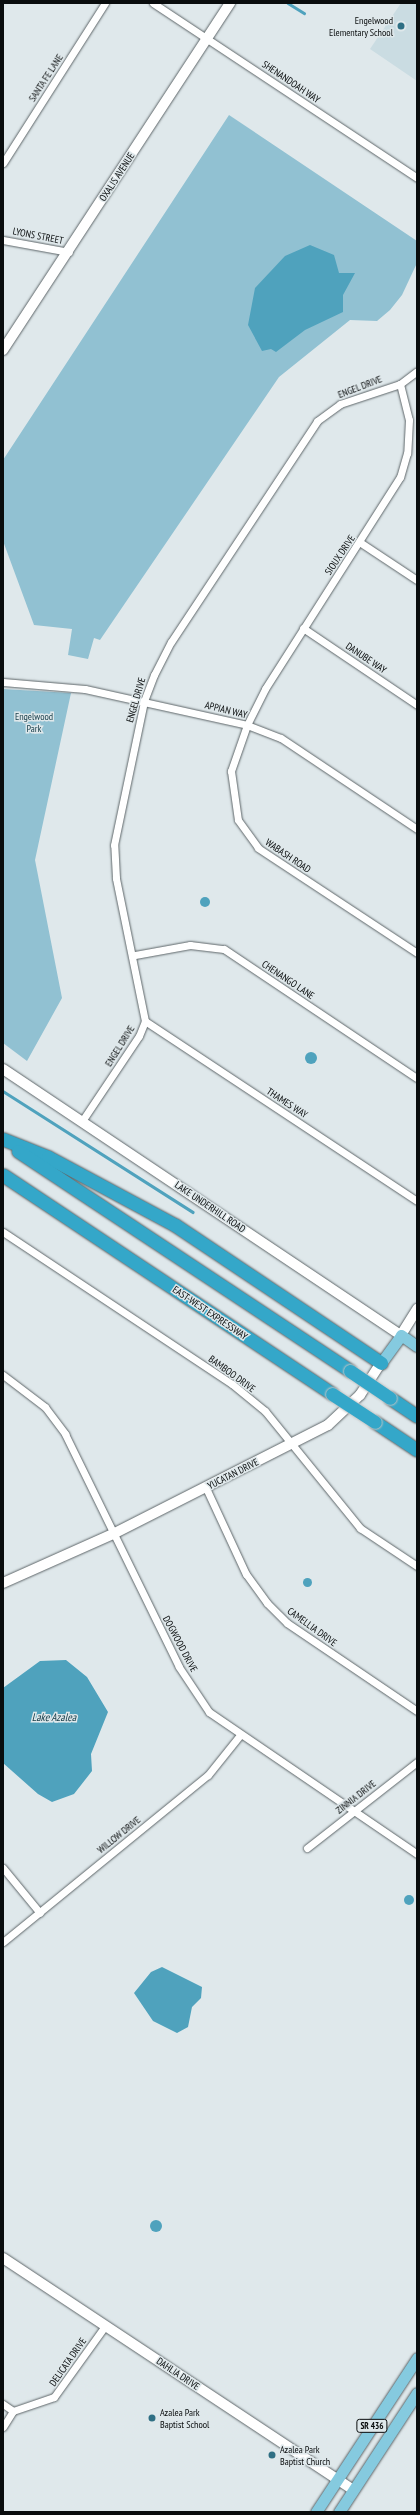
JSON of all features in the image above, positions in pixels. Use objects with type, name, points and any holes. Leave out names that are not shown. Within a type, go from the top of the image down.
[{"type":"highway","points":[[3,1140],[48,1156],[175,1225],[381,1363]]},
{"type":"highway","points":[[3,1140],[417,1416]]},
{"type":"highway","name":"EAST-WEST EXPRESSWAY","points":[[3,1175],[417,1450]]},
{"type":"highway","points":[[393,1434],[417,1454]]},
{"type":"main road","name":"LAKE UNDERHILL ROAD","points":[[400,1335],[417,1346]]},
{"type":"main road","name":"YUCATAN DRIVE","points":[[381,1363],[400,1335]]},
{"type":"main road","name":"SR 436","points":[[316,2512],[417,2358]]},
{"type":"main road","name":"SR 436","points":[[339,2512],[417,2393]]},
{"type":"street","name":"SANTA FE LANE","points":[[3,163],[105,3]]},
{"type":"street","name":"SHENANDOAH WAY","points":[[153,3],[417,178]]},
{"type":"street","name":"OXALIS AVENUE","points":[[3,350],[69,252],[230,3]]},
{"type":"street","name":"LYONS STREET","points":[[3,240],[69,252]]},
{"type":"street","name":"ENGEL DRIVE","points":[[82,1121],[139,1036],[145,1021],[134,955],[116,878],[114,845],[144,701],[171,642],[317,421],[340,404],[400,384],[417,371]]},
{"type":"street","name":"SIOUX DRIVE","points":[[247,725],[303,628],[361,543],[400,478],[407,453],[409,420],[400,384]]},
{"type":"street","points":[[361,543],[417,580]]},
{"type":"street","name":"DANUBE WAY","points":[[303,628],[417,705]]},
{"type":"street","name":"APPIAN WAY","points":[[3,682],[85,689],[247,725],[281,738],[417,829]]},
{"type":"street","name":"WABASH ROAD","points":[[247,725],[231,771],[238,820],[258,848],[417,954]]},
{"type":"street","name":"CHENANGO LANE","points":[[134,955],[190,945],[224,949],[417,1078]]},
{"type":"street","name":"THAMES WAY","points":[[145,1021],[417,1201]]},
{"type":"street","name":"LAKE UNDERHILL ROAD","points":[[3,1069],[400,1335]]},
{"type":"street","name":"BAMBOO DRIVE","points":[[3,1232],[232,1384],[265,1411],[293,1443],[360,1528],[417,1566]]},
{"type":"street","name":"YUCATAN DRIVE","points":[[400,1335],[417,1309]]},
{"type":"street","name":"YUCATAN DRIVE","points":[[3,1583],[113,1534],[293,1443],[347,1411],[381,1363]]},
{"type":"street","name":"DOGWOOD DRIVE","points":[[3,1376],[45,1407],[65,1434],[179,1667],[209,1712],[240,1735],[417,1854]]},
{"type":"street","name":"CAMELLIA DRIVE","points":[[206,1488],[246,1574],[267,1603],[287,1623],[417,1711]]},
{"type":"street","name":"WILLOW DRIVE","points":[[3,1942],[208,1775],[240,1735]]},
{"type":"street","name":"ZINNIA DRIVE","points":[[307,1848],[417,1762]]},
{"type":"street","points":[[3,1868],[40,1912]]},
{"type":"street","name":"DAHLIA DRIVE","points":[[3,2258],[353,2490]]},
{"type":"street","name":"DELICATA DRIVE","points":[[13,2411],[54,2397],[105,2326]]},
{"type":"street","points":[[3,2404],[13,2411],[3,2427]]},
{"type":"shaded area","name":"Engelwood Elementary School","points":[[401,3],[417,3],[417,81],[370,49]]},
{"type":"green space","points":[[229,115],[417,241],[417,263],[402,295],[390,310],[377,321],[350,320],[279,377],[100,640],[94,638],[88,659],[68,655],[72,629],[34,625],[3,541],[3,460]]},
{"type":"green space","name":"Engelwood Park","points":[[3,689],[71,693],[35,860],[62,998],[27,1061],[3,1043]]},
{"type":"water","points":[[310,245],[334,255],[339,273],[355,273],[343,295],[343,312],[305,330],[276,352],[271,349],[262,351],[248,325],[255,288],[285,256]]},
{"type":"water","points":[[205,897],[210,902],[205,907],[200,902]]},
{"type":"water","points":[[313,1052],[316,1053],[316,1063],[309,1064],[306,1063],[305,1056],[306,1053]]},
{"type":"water","points":[[307,1577],[312,1582],[307,1587],[302,1582]]},
{"type":"water","name":"Lake Azalea","points":[[66,1660],[87,1677],[108,1712],[91,1754],[92,1771],[74,1794],[52,1802],[38,1794],[3,1763],[3,1688],[40,1661]]},
{"type":"water","points":[[409,1895],[414,1900],[409,1905],[404,1900]]},
{"type":"water","points":[[162,1967],[202,1987],[201,1998],[192,2007],[188,2027],[177,2033],[153,2021],[134,1993],[151,1972]]},
{"type":"water","points":[[158,2220],[161,2221],[161,2231],[154,2232],[151,2231],[150,2224],[151,2221]]},
{"type":"waterway","points":[[288,3],[304,13]]},
{"type":"waterway","points":[[3,1091],[193,1212]]},
{"type":"place","name":"Engelwood Elementary School","points":[[401,26]]},
{"type":"place","name":"Azalea Park Baptist School","points":[[152,2418]]},
{"type":"place","name":"Azalea Park Baptist Church","points":[[272,2455]]}]
